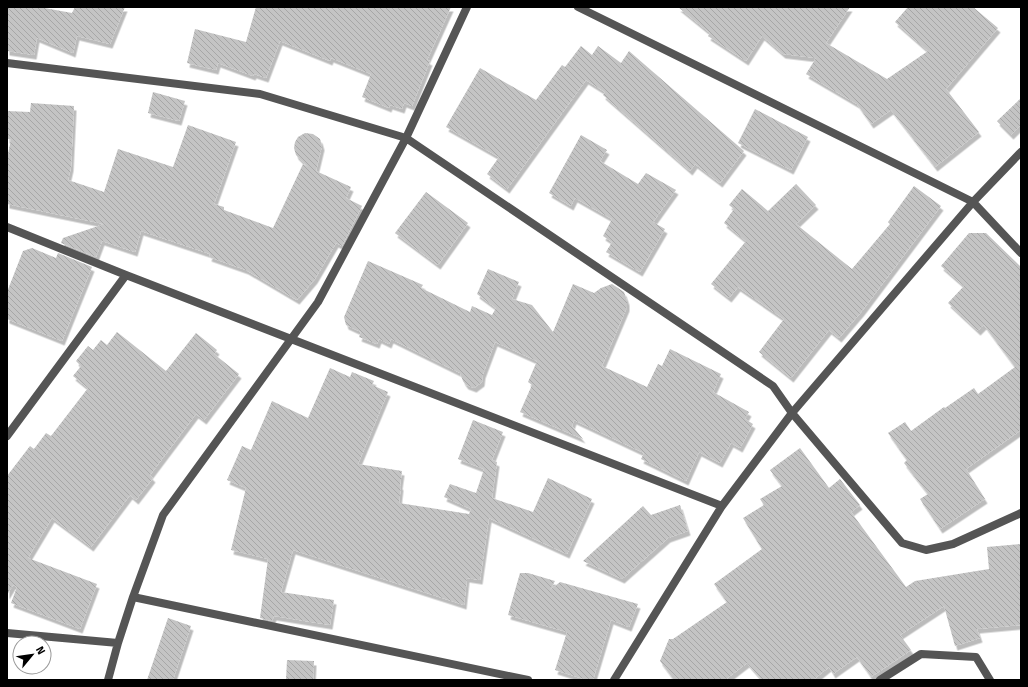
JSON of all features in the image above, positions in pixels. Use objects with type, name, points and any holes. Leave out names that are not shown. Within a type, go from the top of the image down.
[{"type":"street","points":[[108,680],[133,597],[163,515],[318,302],[406,138],[467,7]]},
{"type":"street","points":[[578,7],[973,202],[1021,253]]},
{"type":"street","points":[[7,63],[260,94],[406,138],[773,386],[792,413],[902,543],[926,550],[953,544],[1021,512]]},
{"type":"street","points":[[614,680],[722,506],[792,413],[973,202],[1021,152]]},
{"type":"street","points":[[7,227],[126,275],[722,506]]},
{"type":"street","points":[[7,436],[126,275]]},
{"type":"street","points":[[133,597],[528,680]]},
{"type":"street","points":[[7,634],[118,643]]},
{"type":"street","points":[[880,680],[921,654],[976,658],[990,680]]},
{"type":"building","points":[[7,7],[39,7],[72,13],[75,7],[125,7],[110,44],[77,36],[73,53],[37,38],[34,55],[7,51]]},
{"type":"building","points":[[256,7],[451,7],[427,60],[430,61],[412,106],[404,103],[402,109],[390,105],[389,108],[362,97],[371,74],[331,58],[330,61],[280,41],[266,78],[254,74],[253,76],[218,63],[216,70],[187,63],[195,29],[246,42]]},
{"type":"building","points":[[678,7],[850,7],[826,43],[887,79],[928,51],[895,22],[908,7],[973,7],[998,28],[946,89],[979,132],[935,167],[891,110],[871,124],[857,104],[806,74],[816,58],[783,54],[762,36],[746,61],[708,36],[710,33]]},
{"type":"building","points":[[581,46],[592,55],[598,46],[621,63],[629,51],[744,151],[720,183],[695,164],[690,171],[603,95],[605,92],[586,80],[507,189],[487,174],[499,157],[446,127],[480,68],[536,100],[562,65],[565,67]]},
{"type":"building","points":[[153,92],[185,101],[179,121],[148,113]]},
{"type":"building","points":[[1021,98],[1021,125],[1011,135],[997,121]]},
{"type":"building","points":[[31,103],[74,106],[71,167],[68,180],[104,192],[118,149],[173,167],[188,125],[236,142],[214,204],[224,207],[224,210],[273,228],[303,164],[308,167],[296,155],[294,148],[298,137],[305,133],[313,134],[320,139],[322,146],[316,171],[351,187],[346,198],[362,206],[342,246],[336,243],[315,279],[297,300],[246,270],[209,257],[210,254],[141,231],[135,252],[102,241],[96,257],[61,243],[63,238],[104,224],[7,204],[7,159],[11,139],[7,139],[7,111],[30,112]]},
{"type":"building","points":[[755,109],[808,137],[791,170],[738,143]]},
{"type":"building","points":[[581,135],[607,150],[600,161],[638,184],[646,173],[676,190],[653,222],[665,229],[640,272],[606,252],[612,242],[603,236],[612,219],[575,198],[571,206],[549,193]]},
{"type":"building","points":[[796,184],[816,205],[796,224],[852,269],[890,224],[888,222],[914,186],[941,206],[862,311],[839,338],[829,330],[791,378],[759,352],[784,319],[738,287],[729,298],[711,284],[746,241],[724,223],[734,209],[729,205],[742,189],[768,211]]},
{"type":"building","points":[[426,192],[468,223],[438,265],[395,233]]},
{"type":"building","points":[[969,233],[986,233],[1021,267],[1021,430],[966,469],[985,499],[940,529],[920,499],[928,494],[904,463],[907,460],[888,433],[905,422],[911,431],[944,407],[945,408],[974,388],[978,394],[1015,367],[984,325],[978,331],[948,303],[964,286],[941,266]]},
{"type":"building","points":[[32,248],[56,258],[58,253],[92,267],[62,341],[7,319],[7,292],[23,251]]},
{"type":"building","points":[[368,261],[423,285],[421,288],[470,312],[472,306],[492,315],[496,308],[477,294],[488,269],[519,282],[512,299],[532,305],[553,332],[573,284],[594,293],[601,288],[612,284],[624,292],[627,307],[602,366],[647,387],[658,364],[662,366],[670,349],[721,374],[713,392],[749,412],[745,419],[753,424],[740,448],[731,443],[720,463],[699,452],[686,481],[641,459],[644,453],[574,420],[572,426],[583,439],[520,412],[532,385],[528,382],[537,361],[495,342],[483,374],[482,382],[474,388],[466,385],[460,373],[391,339],[389,344],[379,339],[377,344],[359,337],[361,332],[346,325],[344,317]]},
{"type":"building","points":[[117,332],[166,371],[196,333],[217,350],[214,354],[239,374],[204,420],[196,414],[150,475],[153,478],[136,500],[130,495],[91,547],[52,518],[28,558],[97,584],[80,629],[11,603],[17,587],[13,585],[7,595],[7,476],[30,446],[34,449],[46,433],[51,436],[88,388],[73,376],[81,366],[76,361],[88,346],[93,350],[101,340],[107,345]]},
{"type":"building","points":[[330,368],[350,377],[352,372],[374,381],[372,385],[388,392],[358,464],[402,471],[399,503],[469,514],[471,509],[444,497],[450,484],[476,493],[484,469],[458,459],[473,420],[503,432],[492,460],[497,462],[492,498],[533,512],[548,478],[592,499],[567,554],[489,518],[480,580],[467,578],[464,605],[293,550],[281,592],[334,600],[330,625],[274,616],[272,621],[260,618],[268,559],[231,550],[246,488],[227,480],[242,446],[251,450],[272,401],[308,418]]},
{"type":"building","points":[[800,448],[829,488],[840,479],[860,505],[851,512],[906,587],[915,581],[989,569],[987,547],[1021,544],[1021,625],[977,629],[980,638],[955,646],[944,606],[900,635],[911,650],[871,677],[857,657],[833,674],[829,667],[813,680],[762,680],[747,663],[725,680],[674,680],[660,661],[669,639],[673,639],[727,602],[714,584],[762,549],[743,518],[764,505],[760,499],[782,486],[770,470]]},
{"type":"building","points":[[680,505],[688,531],[668,538],[622,579],[583,561],[643,506],[651,515]]},
{"type":"building","points":[[520,573],[528,573],[555,581],[550,590],[560,582],[638,604],[629,627],[611,620],[593,680],[587,680],[555,670],[567,632],[508,615]]},
{"type":"building","points":[[168,618],[191,626],[173,680],[147,680]]},
{"type":"building","points":[[287,660],[314,661],[313,680],[286,680]]}]
